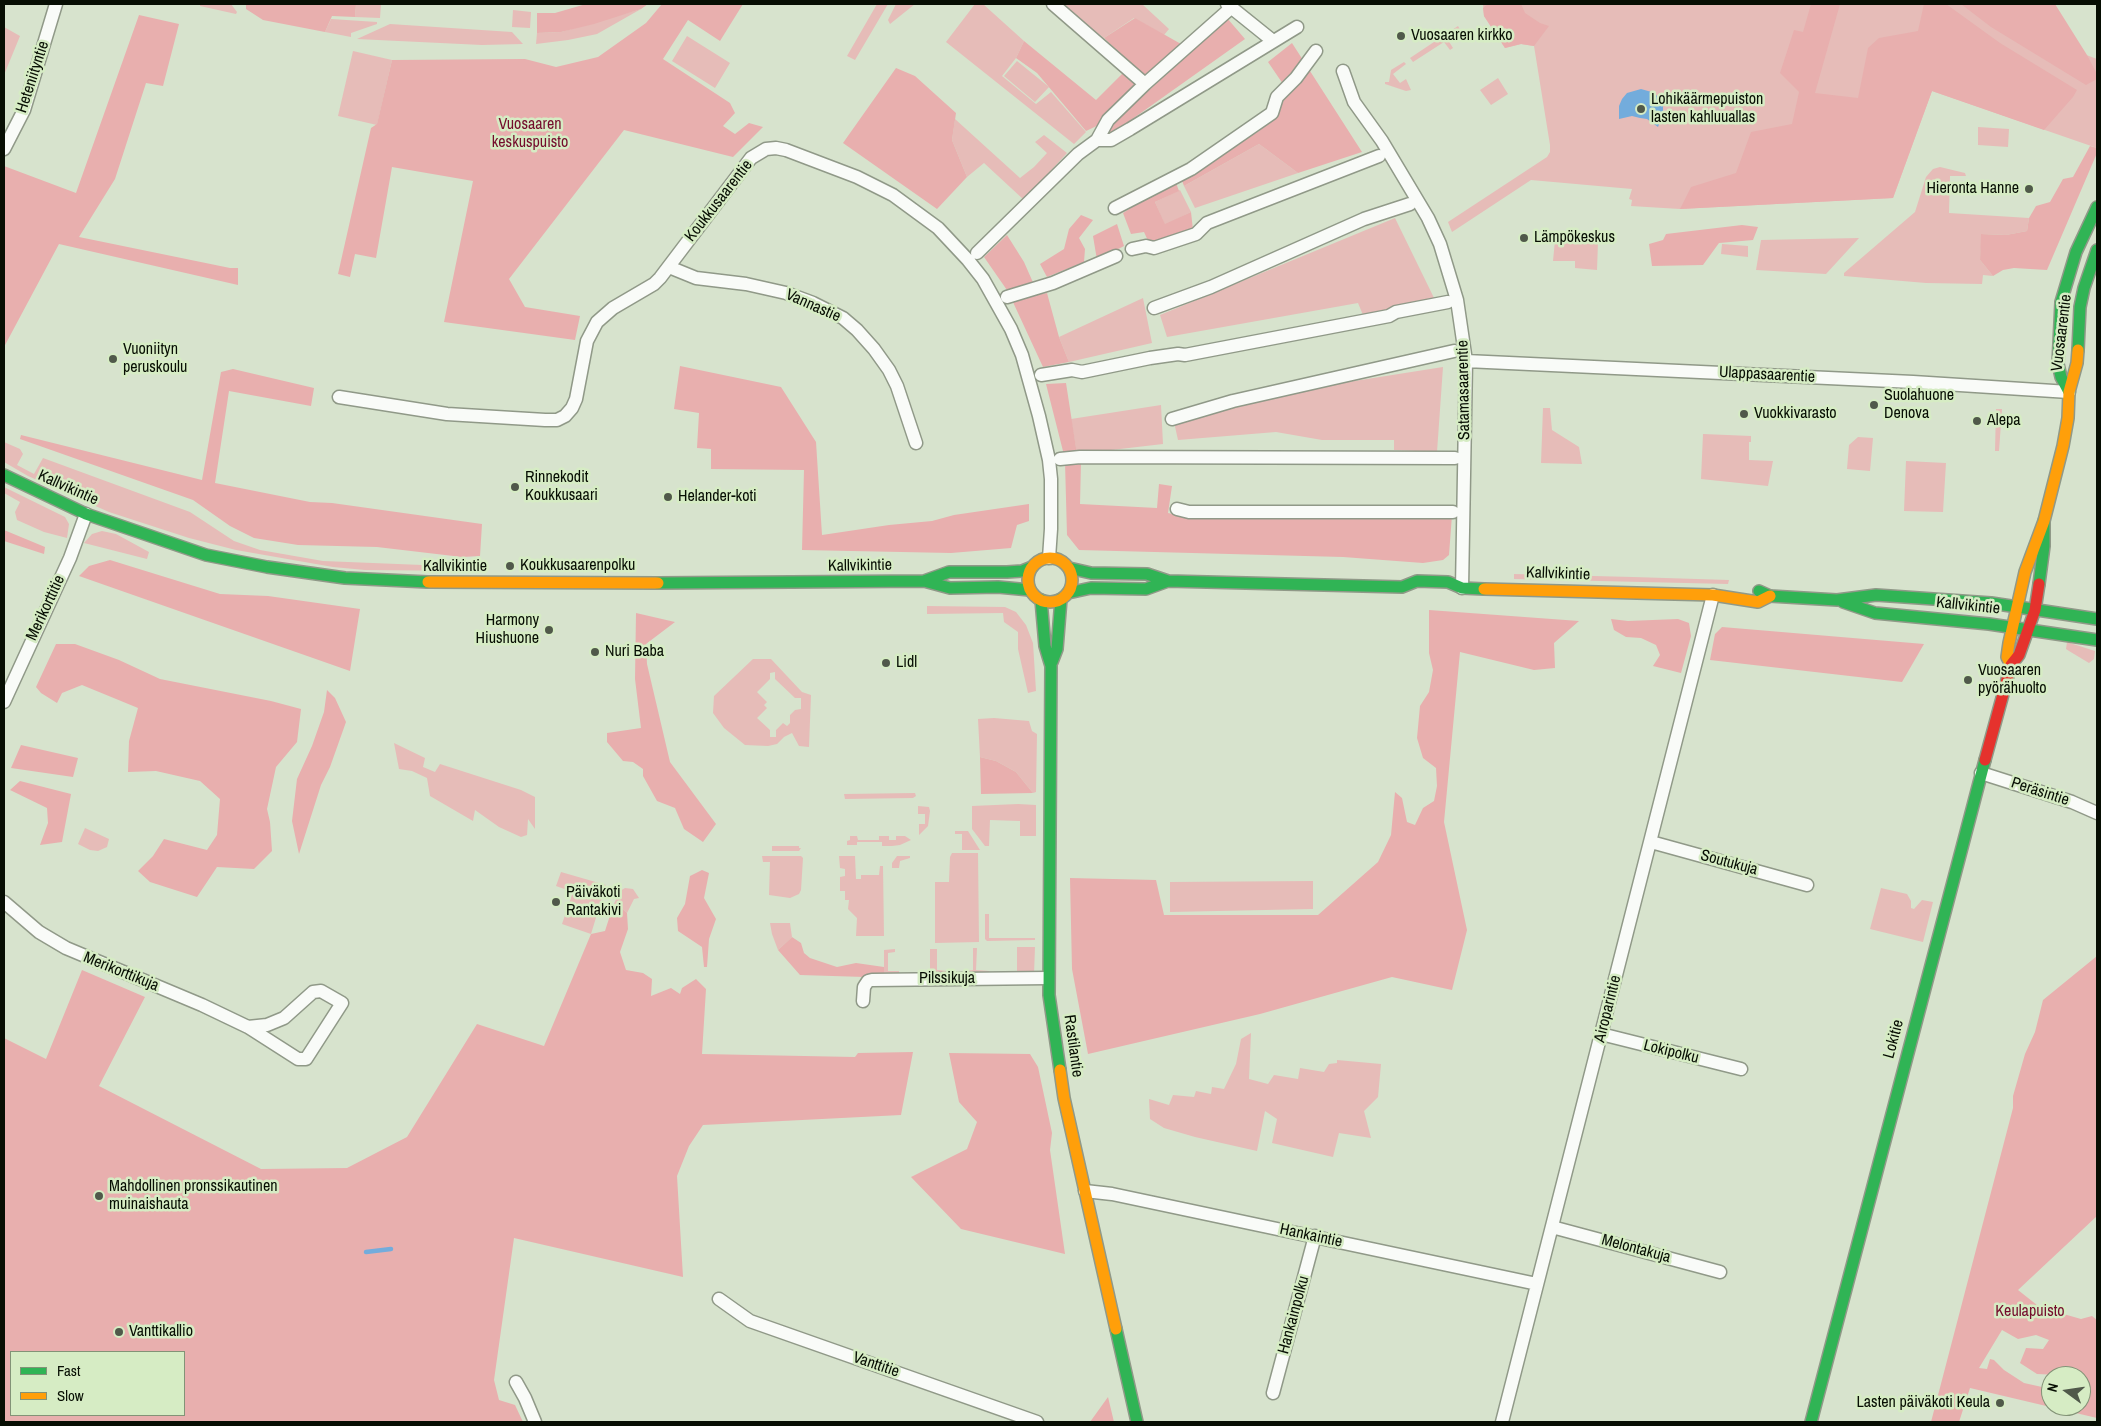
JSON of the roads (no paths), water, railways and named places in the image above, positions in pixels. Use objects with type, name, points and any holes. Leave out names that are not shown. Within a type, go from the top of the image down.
[{"type":"main road","name":"Vuosaarentie","points":[[2069,392],[2058,364],[2061,302],[2076,252],[2097,208]]},
{"type":"main road","name":"Vuosaarentie","points":[[2013,627],[2026,567],[2044,521],[2066,432],[2069,392],[2077,363],[2080,307],[2084,288],[2097,250]]},
{"type":"main road","name":"Kallvikintie","points":[[4,475],[86,514],[206,555],[292,572],[345,578],[407,582],[587,584],[924,581],[950,588],[998,587],[1030,590]]},
{"type":"main road","name":"Vuosaarentie","points":[[2029,630],[2035,610],[2044,556],[2044,521]]},
{"type":"main road","points":[[1049,558],[1060,560],[1069,568],[1072,581],[1065,596],[1049,602],[1041,600],[1030,590],[1028,578],[1032,567],[1041,560],[1049,558]]},
{"type":"main road","name":"Kallvikintie","points":[[924,581],[949,572],[1007,572],[1022,571],[1032,567]]},
{"type":"main road","name":"Kallvikintie","points":[[1069,568],[1091,573],[1147,574],[1168,581],[1402,587],[1418,593]]},
{"type":"main road","name":"Kallvikintie","points":[[1065,596],[1091,588],[1146,589],[1168,581]]},
{"type":"main road","name":"Kallvikintie","points":[[1402,587],[1416,581],[1448,582],[1462,588],[1713,595],[1737,589],[1758,590],[1770,596],[1837,600],[1876,595],[1991,603],[2097,619]]},
{"type":"main road","name":"Kallvikintie","points":[[1448,594],[1462,588]]},
{"type":"main road","name":"Rastilantie","points":[[1065,596],[1056,649],[1051,666],[1048,978],[1060,1075],[1137,1422]]},
{"type":"main road","name":"Rastilantie","points":[[1041,600],[1045,646],[1051,666]]},
{"type":"main road","name":"Kallvikintie","points":[[1837,600],[1875,613],[2013,627],[2097,640]]},
{"type":"main road","name":"Lokitie","points":[[2011,665],[2007,657],[2013,627]]},
{"type":"main road","name":"Lokitie","points":[[1811,1422],[1981,773],[2011,665],[2017,660],[2029,630]]},
{"type":"street","name":"Heteniityntie","points":[[4,149],[24,110],[56,4]]},
{"type":"street","points":[[1053,4],[1145,84]]},
{"type":"street","points":[[977,253],[1078,154],[1097,140],[1108,120],[1229,5],[1273,42]]},
{"type":"street","points":[[1097,140],[1111,140],[1297,27]]},
{"type":"street","points":[[1116,208],[1191,169],[1272,113],[1277,96],[1296,78],[1316,51]]},
{"type":"street","name":"Satamasaarentie","points":[[1343,71],[1354,102],[1382,141],[1437,236],[1457,300],[1466,361],[1462,588]]},
{"type":"street","name":"Koukkusaarentie","points":[[339,397],[447,414],[525,420],[557,420],[565,416],[572,408],[576,399],[587,341],[593,328],[605,314],[654,284],[669,267],[751,158],[766,149],[786,150],[857,177],[893,195],[927,219],[950,240],[983,278],[1011,329],[1022,355],[1039,416],[1049,460],[1051,522],[1049,558]]},
{"type":"street","points":[[1132,249],[1146,246],[1154,248],[1196,234],[1207,223],[1379,156]]},
{"type":"street","points":[[1154,308],[1211,287],[1364,219],[1410,204]]},
{"type":"street","points":[[1007,297],[1053,283],[1116,256]]},
{"type":"street","name":"Vannastie","points":[[669,267],[696,278],[746,284],[786,293],[819,305],[843,318],[874,349],[889,370],[897,386],[916,443]]},
{"type":"street","points":[[1041,375],[1072,370],[1082,372],[1170,355],[1185,355],[1389,316],[1396,312],[1448,302]]},
{"type":"street","points":[[1172,420],[1233,401],[1454,351]]},
{"type":"street","name":"Ulappasaarentie","points":[[1466,361],[2069,392]]},
{"type":"street","points":[[1060,459],[1080,457],[1455,458]]},
{"type":"street","points":[[1177,509],[1189,512],[1453,512]]},
{"type":"street","name":"Merikorttitie","points":[[4,702],[70,558],[86,514]]},
{"type":"street","name":"Airoparintie","points":[[1503,1422],[1713,595]]},
{"type":"street","name":"Peräsintie","points":[[1981,773],[2072,802],[2097,813]]},
{"type":"street","name":"Soutukuja","points":[[1650,842],[1807,884]]},
{"type":"street","name":"Merikorttikuja","points":[[4,902],[39,932],[66,948],[202,1005],[248,1027],[298,1059],[306,1059],[342,1004],[321,991],[313,992],[284,1018],[267,1026],[248,1027]]},
{"type":"street","name":"Pilssikuja","points":[[863,1001],[864,987],[868,982],[877,979],[1048,978]]},
{"type":"street","name":"Lokipolku","points":[[1601,1034],[1741,1070]]},
{"type":"street","name":"Hankaintie","points":[[1085,1191],[1112,1194],[1537,1284]]},
{"type":"street","name":"Melontakuja","points":[[1552,1227],[1720,1272]]},
{"type":"street","name":"Hankainpolku","points":[[1273,1393],[1315,1236]]},
{"type":"street","name":"Vanttitie","points":[[720,1299],[756,1323],[1037,1422]]},
{"type":"street","points":[[516,1382],[535,1422]]},
{"type":"water","name":"Lohikäärmepuiston lasten kahluuallas","points":[[1641,89],[1655,93],[1663,106],[1663,113],[1658,127],[1647,119],[1632,116],[1619,119],[1619,106],[1622,99],[1627,93]]},
{"type":"waterway","points":[[366,1252],[391,1249]]},
{"type":"place","name":"Vuosaaren kirkko","points":[[1401,36]]},
{"type":"place","name":"Lohikäärmepuiston lasten kahluuallas","points":[[1641,109]]},
{"type":"place","name":"Hieronta Hanne","points":[[2029,189]]},
{"type":"place","name":"Lämpökeskus","points":[[1524,238]]},
{"type":"place","name":"Vuoniityn peruskoulu","points":[[113,359]]},
{"type":"place","name":"Suolahuone Denova","points":[[1874,405]]},
{"type":"place","name":"Vuokkivarasto","points":[[1744,414]]},
{"type":"place","name":"Alepa","points":[[1977,421]]},
{"type":"place","name":"Rinnekodit Koukkusaari","points":[[515,487]]},
{"type":"place","name":"Helander-koti","points":[[668,497]]},
{"type":"place","name":"Koukkusaarenpolku","points":[[510,566]]},
{"type":"place","name":"Harmony Hiushuone","points":[[549,630]]},
{"type":"place","name":"Nuri Baba","points":[[595,652]]},
{"type":"place","name":"Lidl","points":[[886,663]]},
{"type":"place","name":"Vuosaaren pyörähuolto","points":[[1968,680]]},
{"type":"place","name":"Päiväkoti Rantakivi","points":[[556,902]]},
{"type":"place","name":"Mahdollinen pronssikautinen muinaishauta","points":[[99,1196]]},
{"type":"place","name":"Vanttikallio","points":[[119,1332]]},
{"type":"place","name":"Lasten päiväkoti Keula","points":[[2000,1403]]},
{"type":"park label","name":"Vuosaaren keskuspuisto","points":[[530,134]]},
{"type":"park label","name":"Keulapuisto","points":[[2030,1312]]}]
